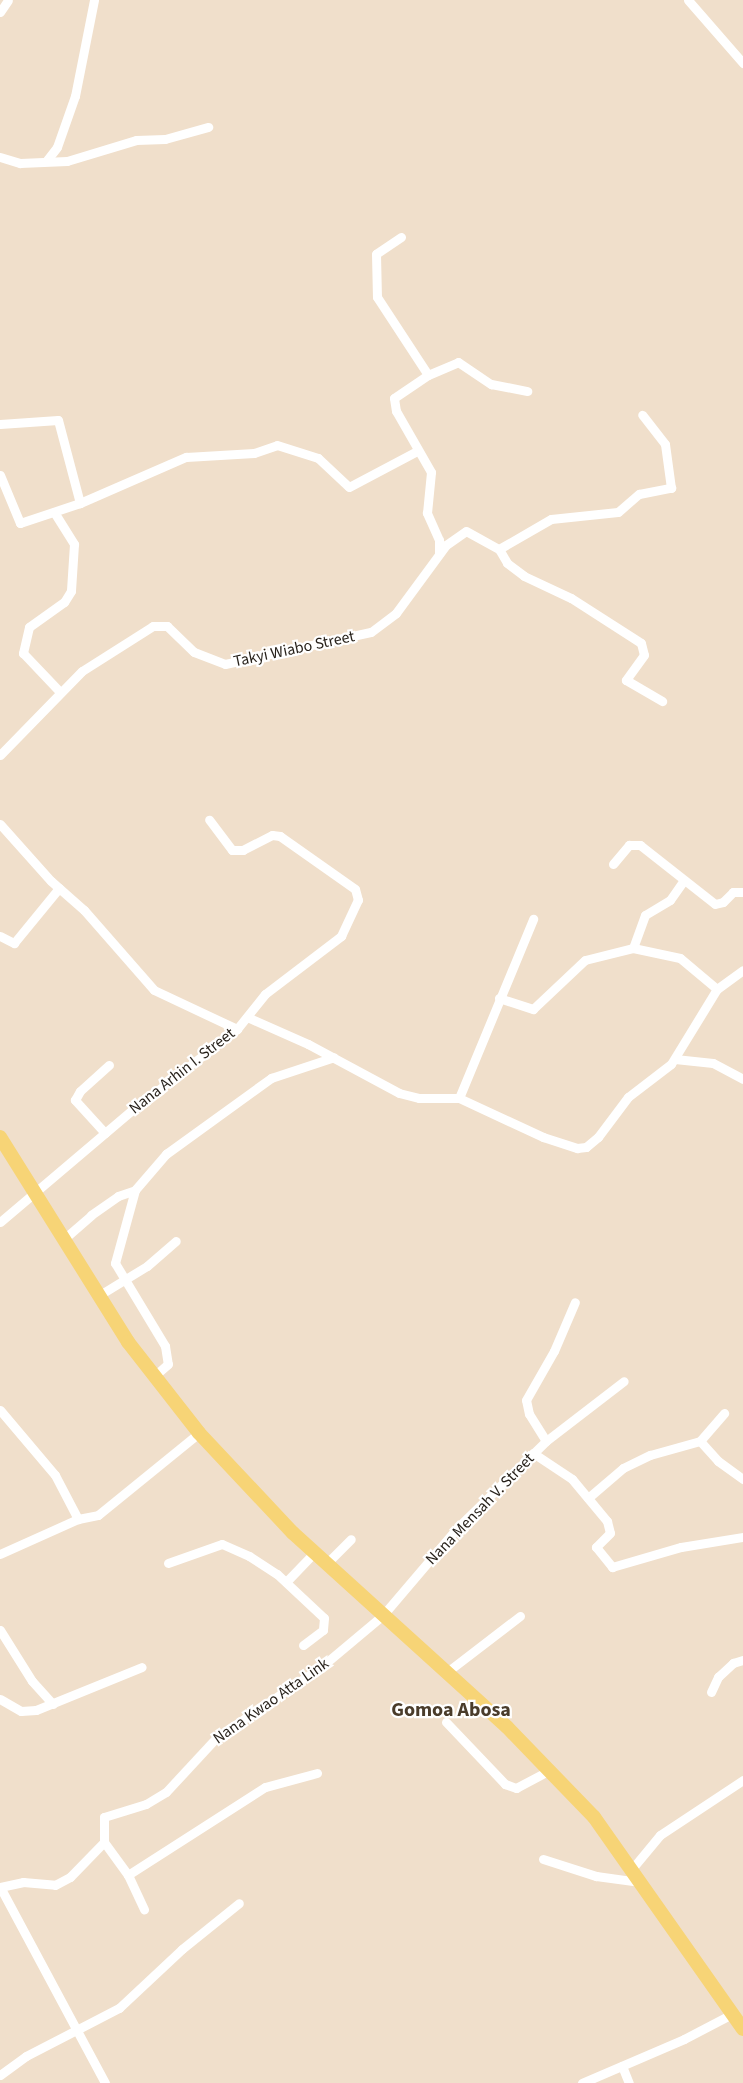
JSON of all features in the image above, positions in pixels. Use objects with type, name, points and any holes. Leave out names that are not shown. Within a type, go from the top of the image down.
[{"type":"main road","points":[[0,1137],[65,1238],[98,1296],[154,1376],[199,1433],[314,1553],[507,1727],[594,1817],[743,2030]]},
{"type":"street","points":[[0,12],[8,0]]},
{"type":"street","points":[[47,160],[57,147],[75,96],[94,0]]},
{"type":"street","points":[[688,0],[743,63]]},
{"type":"street","points":[[0,157],[20,164],[47,160],[67,161],[136,140],[171,138],[208,127]]},
{"type":"street","points":[[401,237],[376,254],[377,297],[428,375]]},
{"type":"street","points":[[439,554],[439,540],[428,513],[431,472],[396,411],[394,398],[428,375],[458,362],[491,384],[527,391]]},
{"type":"street","points":[[499,549],[551,519],[618,512],[639,494],[670,488],[665,444],[642,416]]},
{"type":"street","points":[[0,424],[58,420],[80,503]]},
{"type":"street","points":[[0,475],[17,521],[80,503],[186,457],[254,453],[277,445],[318,458],[349,487],[417,451]]},
{"type":"street","points":[[54,512],[74,544],[71,591],[64,602],[29,627],[23,652],[60,692]]},
{"type":"street","points":[[439,554],[466,531],[499,549],[507,563],[524,576],[571,598],[641,643],[644,655],[626,680],[662,701]]},
{"type":"street","name":"Takyi Wiabo Street","points":[[0,754],[82,670],[159,624],[167,626],[199,655],[229,663],[371,632],[396,613],[439,554]]},
{"type":"street","name":"Nana Arhin I. Street","points":[[0,1222],[105,1133],[237,1029],[265,994],[338,941],[359,896],[355,889],[280,836],[272,835],[237,851],[209,820]]},
{"type":"street","points":[[0,824],[161,996],[237,1029]]},
{"type":"street","points":[[613,864],[629,845],[640,845],[715,903],[723,903],[734,892],[743,892]]},
{"type":"street","points":[[633,948],[645,915],[670,900],[684,880]]},
{"type":"street","points":[[0,936],[12,943],[16,941],[59,888]]},
{"type":"street","points":[[459,1098],[533,919]]},
{"type":"street","points":[[499,998],[533,1009],[585,960],[633,948],[680,958],[717,989]]},
{"type":"street","points":[[247,1017],[334,1057],[408,1096],[459,1098],[543,1137],[578,1148],[586,1147],[598,1137],[628,1096],[675,1059],[717,989],[743,970]]},
{"type":"street","points":[[154,1376],[168,1364],[165,1346],[121,1278],[116,1258],[135,1190],[166,1154],[271,1078],[334,1057]]},
{"type":"street","points":[[675,1059],[713,1063],[743,1079]]},
{"type":"street","points":[[105,1133],[75,1100],[80,1090],[109,1065]]},
{"type":"street","points":[[65,1238],[91,1215],[118,1196],[135,1190]]},
{"type":"street","points":[[98,1296],[121,1278],[147,1266],[176,1241]]},
{"type":"street","name":"Nana Mensah V. Street","points":[[383,1615],[458,1527],[546,1440],[529,1414],[526,1400],[554,1351],[575,1302]]},
{"type":"street","points":[[546,1440],[624,1381]]},
{"type":"street","points":[[0,1410],[55,1475],[78,1519]]},
{"type":"street","points":[[588,1498],[623,1468],[650,1455],[700,1441],[724,1413]]},
{"type":"street","points":[[0,1554],[78,1519],[98,1515],[199,1433]]},
{"type":"street","points":[[700,1441],[718,1461],[743,1479]]},
{"type":"street","points":[[533,1453],[572,1479],[609,1525],[610,1533],[596,1547],[614,1568],[681,1547],[743,1537]]},
{"type":"street","points":[[326,1564],[351,1539]]},
{"type":"street","points":[[168,1563],[195,1551],[225,1545],[286,1582],[325,1621],[323,1630],[303,1645]]},
{"type":"street","points":[[286,1582],[314,1553]]},
{"type":"street","name":"Nana Kwao Atta Link","points":[[104,1842],[102,1822],[107,1815],[146,1804],[166,1792],[217,1737],[308,1676],[383,1615]]},
{"type":"street","points":[[447,1672],[519,1616]]},
{"type":"street","points":[[0,1630],[32,1681],[53,1704]]},
{"type":"street","points":[[711,1692],[718,1677],[733,1663],[743,1660]]},
{"type":"street","points":[[0,1699],[27,1712],[53,1704],[142,1667]]},
{"type":"street","points":[[446,1722],[505,1784],[516,1788],[548,1772]]},
{"type":"street","points":[[128,1875],[265,1787],[317,1773]]},
{"type":"street","points":[[543,1859],[596,1876],[635,1876],[660,1835],[743,1780]]},
{"type":"street","points":[[105,2083],[0,1887],[23,1882],[55,1885],[70,1877],[104,1842],[128,1875],[144,1910]]},
{"type":"street","points":[[0,2075],[26,2056],[78,2032],[119,2008],[182,1949],[239,1903]]},
{"type":"street","points":[[582,2083],[732,2014]]},
{"type":"street","points":[[622,2066],[629,2083]]},
{"type":"district","name":"Gomoa Abosa","points":[[451,1710]]}]
